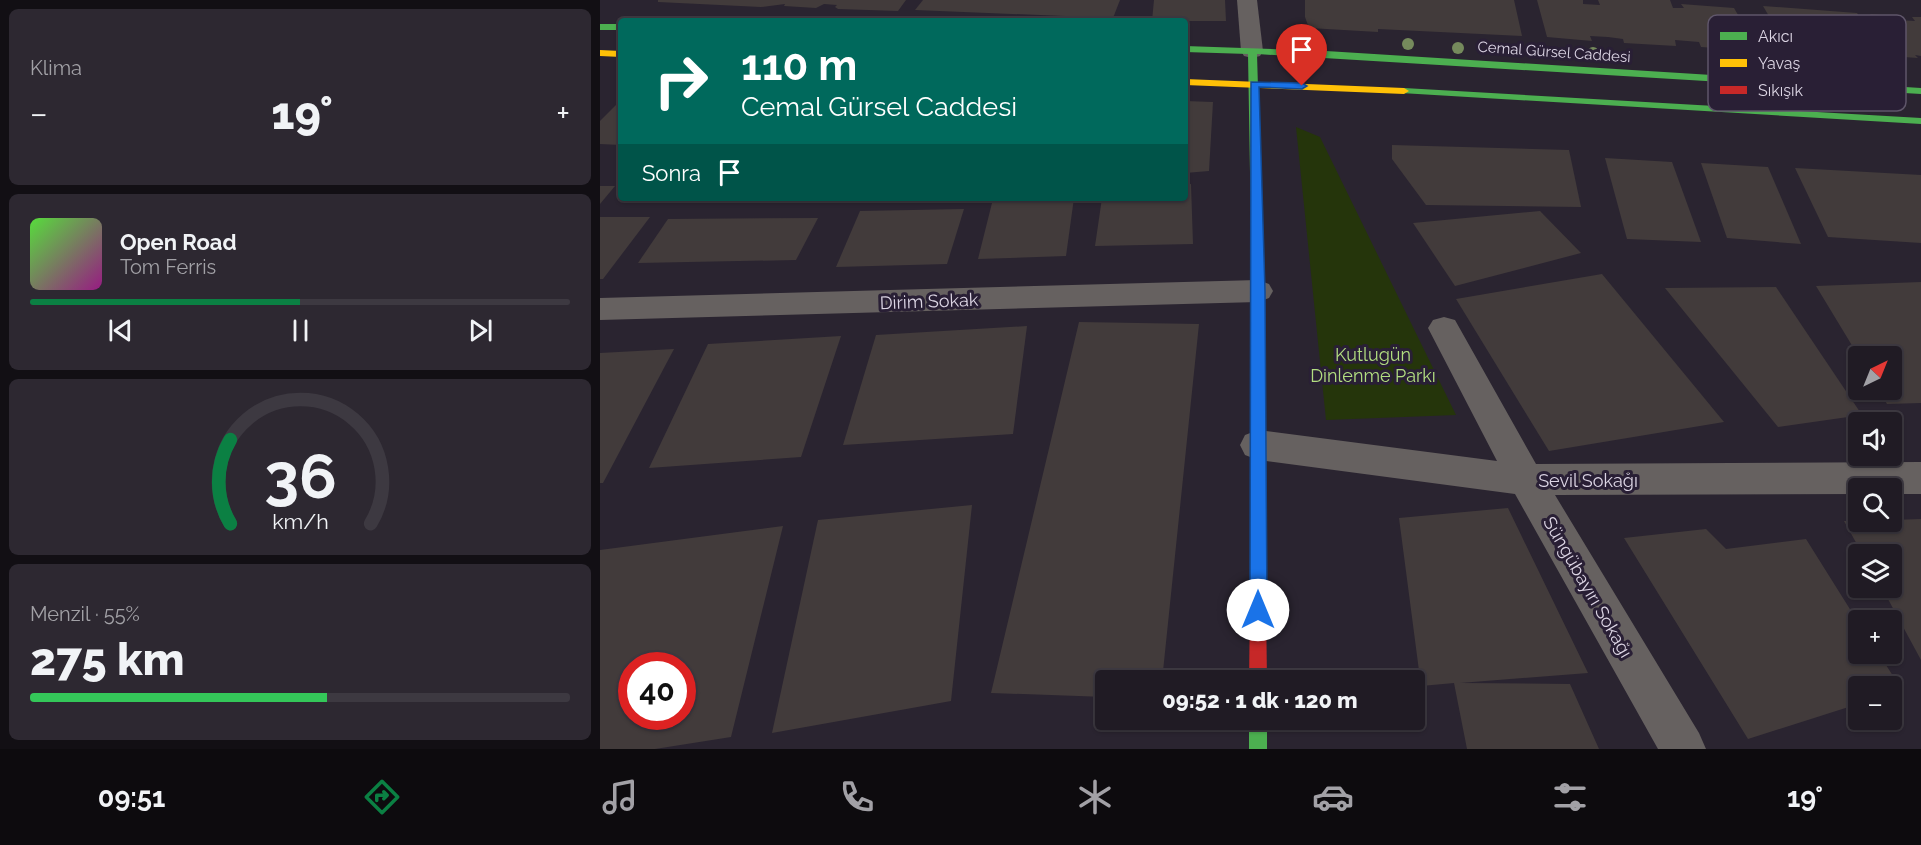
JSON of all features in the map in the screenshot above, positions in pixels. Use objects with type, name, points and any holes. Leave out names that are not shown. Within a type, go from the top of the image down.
[{"type":"main road","points":[[600,27],[618,27]]},
{"type":"main road","name":"Cemal Gürsel Caddesi","points":[[1188,49],[1708,78]]},
{"type":"main road","points":[[1252,51],[1258,291],[1258,670]]},
{"type":"main road","points":[[600,53],[618,54]]},
{"type":"main road","points":[[1188,82],[1708,109]]},
{"type":"main road","name":"Cemal Gürsel Caddesi","points":[[1906,90],[1921,91]]},
{"type":"main road","points":[[1741,111],[1921,121]]},
{"type":"street","points":[[1247,0],[1252,51]]},
{"type":"street","name":"Dirim Sokak","points":[[600,309],[1258,291]]},
{"type":"street","name":"Süngübayırı Sokağı","points":[[1444,328],[1526,480],[1683,749]]},
{"type":"street","name":"Sevil Sokağı","points":[[1258,445],[1526,480],[1921,478]]},
{"type":"green space","name":"Kutlugün Dinlenme Parkı","points":[[1296,127],[1320,137],[1456,415],[1326,420]]},
{"type":"building","points":[[658,0],[906,0],[898,11],[838,9],[835,7],[837,5],[824,4],[816,8],[784,6],[785,4],[761,7],[658,2]]},
{"type":"building","points":[[923,0],[1120,0],[1113,18],[915,10]]},
{"type":"building","points":[[1154,0],[1225,0],[1226,21],[1152,18]]},
{"type":"building","points":[[1305,0],[1514,0],[1522,36],[1309,28],[1305,17]]},
{"type":"building","points":[[1537,0],[1583,0],[1583,4],[1600,5],[1598,0],[1670,0],[1673,8],[1684,8],[1681,4],[1734,8],[1738,15],[1708,15],[1708,47],[1701,47],[1699,42],[1675,40],[1676,46],[1624,43],[1623,39],[1608,37],[1590,36],[1592,41],[1547,37]]},
{"type":"building","points":[[1763,6],[1857,13],[1858,15],[1768,15]]},
{"type":"building","points":[[1912,17],[1921,17],[1921,56],[1915,55],[1918,58],[1906,57],[1906,21],[1915,21]]},
{"type":"building","points":[[1188,101],[1213,102],[1209,171],[1188,173]]},
{"type":"building","points":[[618,103],[618,145],[600,144],[600,121]]},
{"type":"building","points":[[1392,145],[1569,150],[1581,207],[1426,205],[1392,159]]},
{"type":"building","points":[[1605,158],[1672,162],[1701,242],[1627,239]]},
{"type":"building","points":[[1701,163],[1768,167],[1801,244],[1727,238]]},
{"type":"building","points":[[1795,168],[1921,175],[1921,243],[1828,237]]},
{"type":"building","points":[[1188,184],[1191,184],[1193,244],[1095,246],[1102,201],[1188,201]]},
{"type":"building","points":[[600,186],[615,186],[600,204]]},
{"type":"building","points":[[992,201],[1074,201],[1066,256],[978,259]]},
{"type":"building","points":[[964,209],[947,264],[836,267],[860,211]]},
{"type":"building","points":[[1540,211],[1581,253],[1455,286],[1413,223]]},
{"type":"building","points":[[600,217],[650,217],[603,279],[600,279]]},
{"type":"building","points":[[818,218],[796,260],[638,263],[668,219]]},
{"type":"building","points":[[1602,274],[1724,422],[1549,451],[1456,299]]},
{"type":"building","points":[[1921,282],[1921,403],[1887,404],[1885,400],[1902,400],[1902,346],[1852,346],[1816,286]]},
{"type":"building","points":[[1776,287],[1848,394],[1848,400],[1852,400],[1860,412],[1848,412],[1848,417],[1778,427],[1665,288]]},
{"type":"building","points":[[1079,322],[1199,324],[1163,670],[1095,670],[1095,697],[991,693]]},
{"type":"building","points":[[1027,326],[1013,434],[843,445],[876,335]]},
{"type":"building","points":[[841,336],[801,457],[649,468],[708,344]]},
{"type":"building","points":[[674,349],[603,483],[600,483],[600,353]]},
{"type":"building","points":[[972,505],[951,701],[772,733],[818,520]]},
{"type":"building","points":[[1508,508],[1588,673],[1460,683],[1570,684],[1599,749],[1467,749],[1454,683],[1425,686],[1425,670],[1419,670],[1399,518]]},
{"type":"building","points":[[1921,519],[1921,660],[1902,625],[1902,610],[1894,610],[1887,598],[1902,598],[1902,544],[1857,544],[1850,532],[1902,532],[1902,520]]},
{"type":"building","points":[[783,526],[731,737],[655,749],[600,749],[600,550]]},
{"type":"building","points":[[1706,529],[1726,549],[1806,539],[1850,610],[1848,610],[1848,664],[1885,664],[1893,676],[1848,676],[1848,707],[1748,739],[1624,538]]},
{"type":"traffic: fast","points":[[600,27],[618,27]]},
{"type":"traffic: fast","points":[[1188,49],[1326,54],[1708,78]]},
{"type":"traffic: fast","points":[[1252,51],[1258,291],[1258,604]]},
{"type":"traffic: fast","points":[[1906,90],[1921,91]]},
{"type":"traffic: fast","points":[[1404,91],[1708,109]]},
{"type":"traffic: fast","points":[[1749,111],[1921,121]]},
{"type":"traffic: fast","points":[[1258,730],[1258,749]]},
{"type":"traffic: slow","points":[[600,53],[618,54]]},
{"type":"traffic: slow","points":[[1188,82],[1404,91]]},
{"type":"traffic: jam","points":[[1258,604],[1258,670]]},
{"type":"route","points":[[1258,610],[1258,291],[1254,84],[1302,86]]}]
